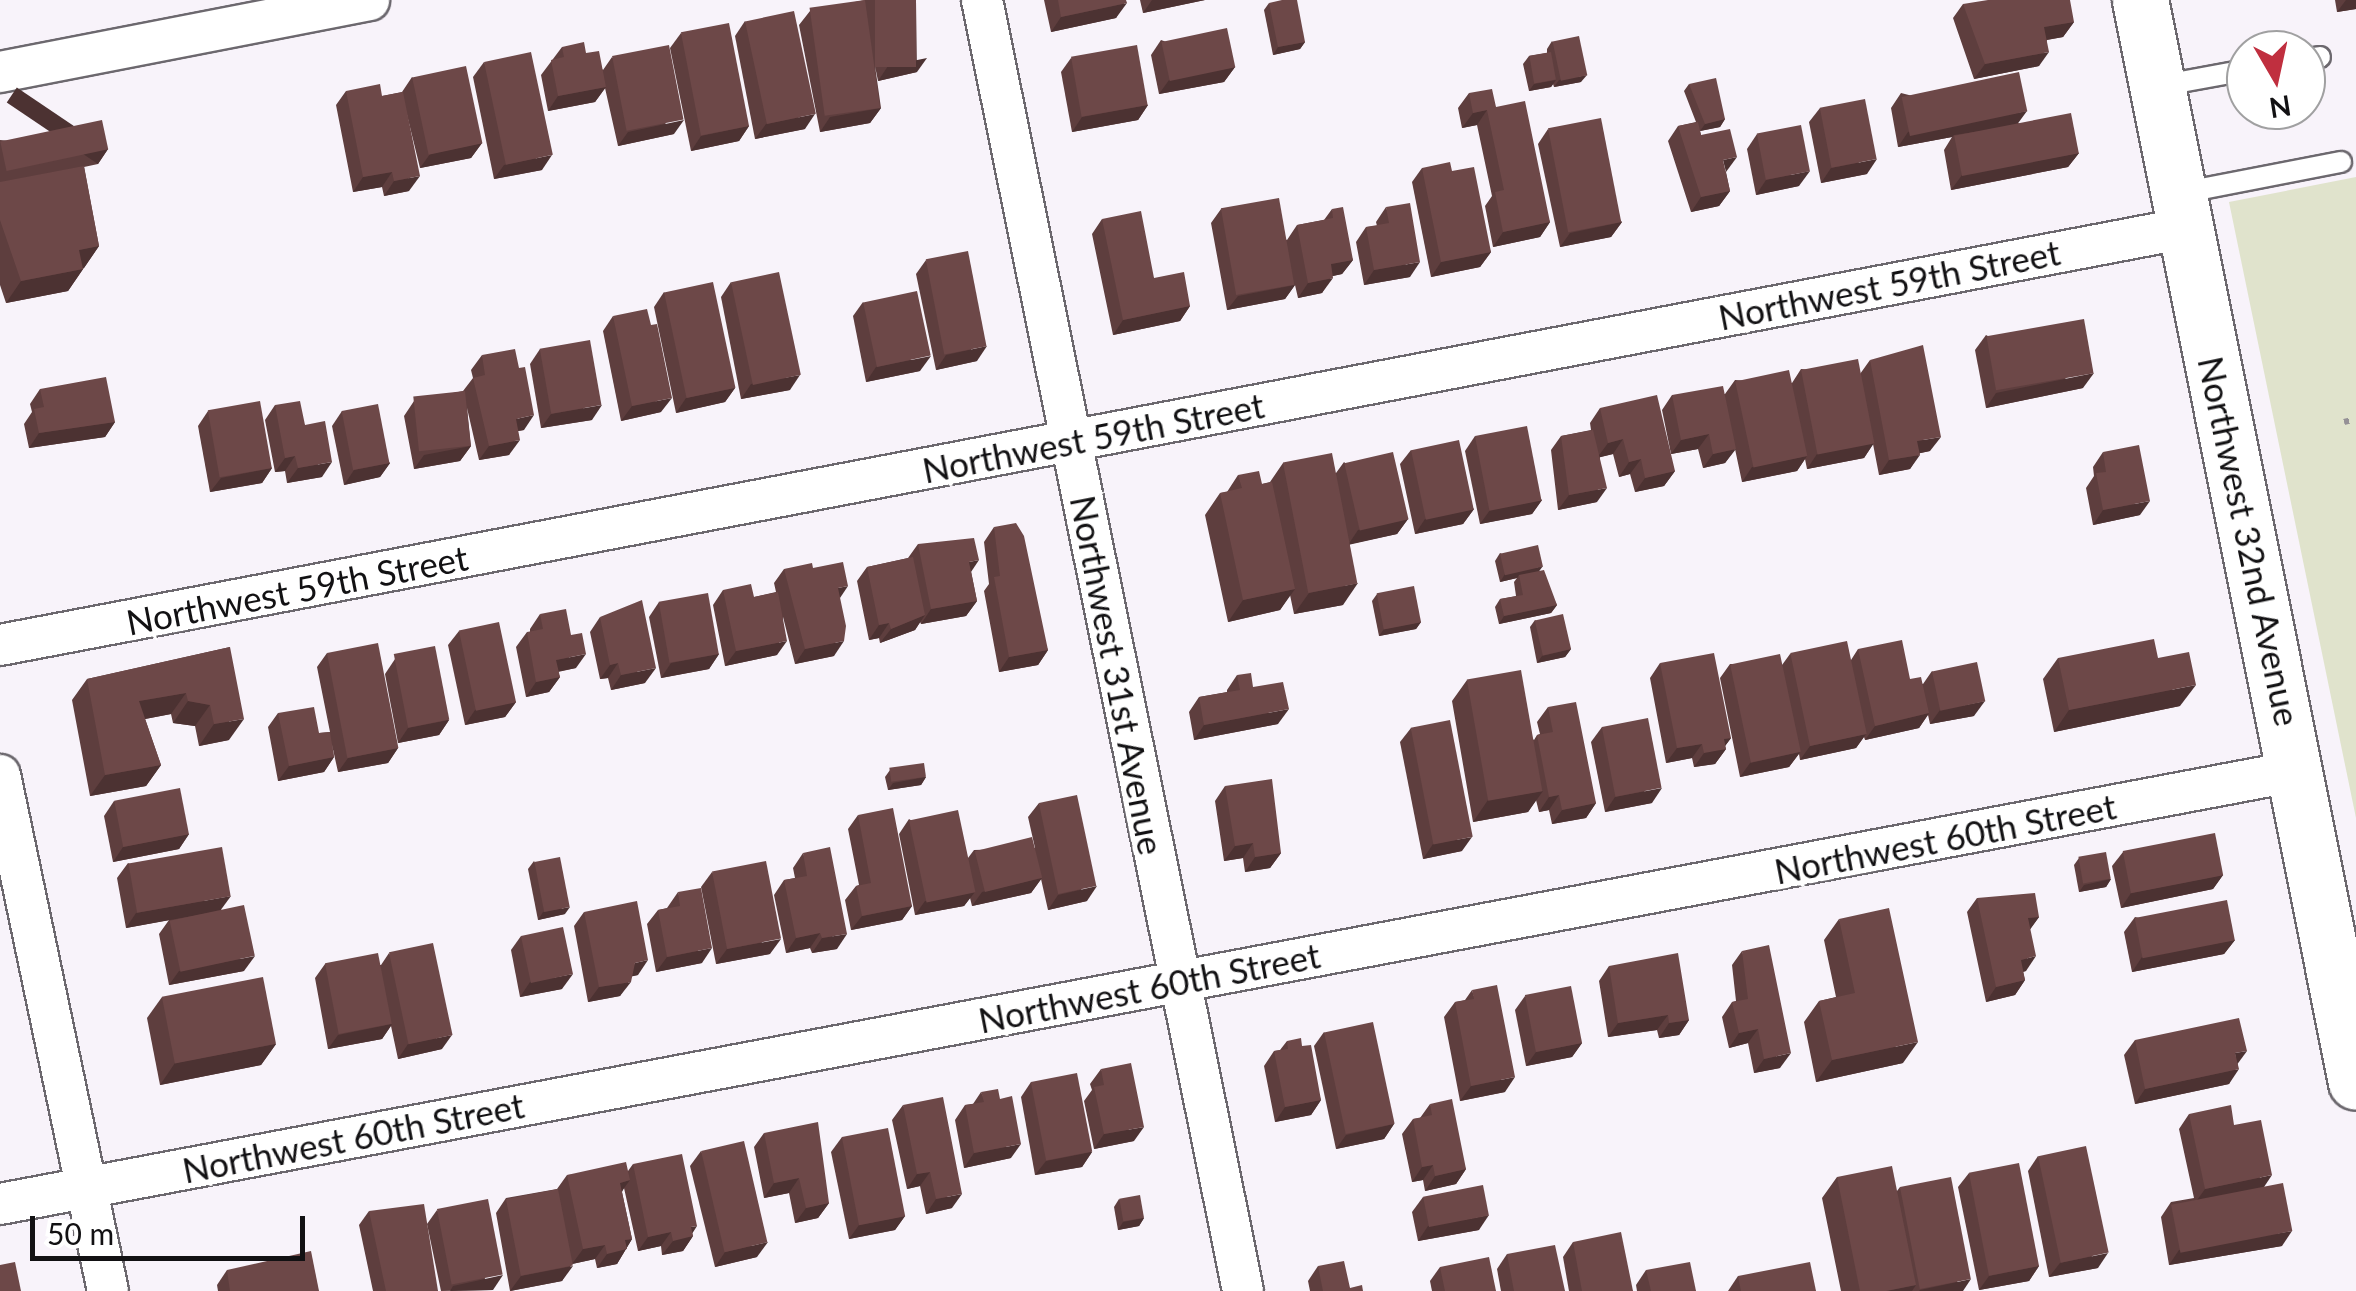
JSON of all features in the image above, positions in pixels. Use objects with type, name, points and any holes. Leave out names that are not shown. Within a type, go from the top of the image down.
[{"type":"main road","name":"Northwest 32nd Avenue","points":[[2140,0],[2356,1082]]},
{"type":"street","points":[[0,72],[368,0]]},
{"type":"street","name":"Northwest 31st Avenue","points":[[982,0],[1243,1291]]},
{"type":"street","name":"Northwest 59th Street","points":[[0,646],[1071,441],[2183,210]]},
{"type":"street","name":"Northwest 60th Street","points":[[0,1204],[2297,772]]},
{"type":"street","points":[[0,775],[108,1291]]},
{"type":"lane","points":[[2158,86],[2226,74]]},
{"type":"lane","points":[[2183,210],[2341,162]]},
{"type":"path","points":[[2344,422],[2356,420]]},
{"type":"green space","points":[[2356,177],[2356,818],[2229,202]]},
{"type":"building","points":[[865,0],[880,108],[825,116],[810,8]]},
{"type":"building","points":[[875,0],[916,0],[916,67],[875,67]]},
{"type":"building","points":[[1058,0],[1126,0],[1127,3],[1061,17]]},
{"type":"building","points":[[1297,0],[1305,42],[1278,47],[1269,3]]},
{"type":"building","points":[[1988,0],[2070,0],[2074,22],[2044,27],[2049,52],[1985,64],[1963,4]]},
{"type":"building","points":[[794,11],[816,114],[767,124],[745,21]]},
{"type":"building","points":[[729,23],[749,126],[701,135],[681,32]]},
{"type":"building","points":[[1227,28],[1235,67],[1170,81],[1161,42]]},
{"type":"building","points":[[1579,36],[1587,75],[1561,81],[1553,42]]},
{"type":"building","points":[[584,42],[586,53],[599,51],[606,87],[558,96],[551,60],[564,57],[562,47]]},
{"type":"building","points":[[669,45],[684,120],[627,131],[612,56]]},
{"type":"building","points":[[1137,45],[1148,105],[1082,117],[1071,57]]},
{"type":"building","points":[[531,52],[553,155],[506,165],[484,62]]},
{"type":"building","points":[[1551,52],[1556,80],[1534,83],[1529,56]]},
{"type":"building","points":[[466,66],[482,143],[429,155],[412,77]]},
{"type":"building","points":[[2019,72],[2027,111],[1910,136],[1902,97]]},
{"type":"building","points":[[1716,78],[1725,119],[1705,124],[1689,84]]},
{"type":"building","points":[[380,84],[382,96],[403,92],[420,176],[394,181],[392,172],[363,177],[346,91]]},
{"type":"building","points":[[1492,89],[1496,107],[1525,101],[1550,222],[1503,232],[1495,192],[1504,190],[1487,110],[1473,113],[1469,93]]},
{"type":"building","points":[[1865,99],[1877,159],[1831,168],[1820,108]]},
{"type":"building","points":[[2071,113],[2079,153],[1962,176],[1954,136]]},
{"type":"building","points":[[1601,118],[1621,222],[1568,232],[1548,128]]},
{"type":"building","points":[[102,120],[108,149],[7,171],[0,142]]},
{"type":"building","points":[[1698,122],[1701,135],[1730,129],[1737,157],[1723,160],[1730,191],[1701,197],[1678,126]]},
{"type":"building","points":[[1801,125],[1810,171],[1766,180],[1757,134]]},
{"type":"building","points":[[1450,162],[1452,171],[1474,167],[1491,252],[1441,262],[1422,168]]},
{"type":"building","points":[[84,166],[99,246],[79,250],[83,269],[21,281],[0,220],[0,182]]},
{"type":"building","points":[[1279,198],[1294,285],[1236,295],[1221,208]]},
{"type":"building","points":[[1410,203],[1420,262],[1374,270],[1366,227],[1389,223],[1386,207]]},
{"type":"building","points":[[1343,207],[1353,260],[1331,264],[1333,278],[1308,283],[1297,225],[1333,218],[1332,209]]},
{"type":"building","points":[[1141,211],[1154,278],[1184,272],[1190,306],[1123,320],[1102,219]]},
{"type":"building","points":[[968,251],[987,346],[944,354],[926,259]]},
{"type":"building","points":[[779,272],[801,375],[753,385],[731,282]]},
{"type":"building","points":[[713,282],[735,388],[687,398],[664,292]]},
{"type":"building","points":[[917,291],[931,356],[877,367],[863,302]]},
{"type":"building","points":[[647,309],[651,325],[657,324],[672,398],[632,406],[613,316]]},
{"type":"building","points":[[2084,319],[2094,373],[1996,390],[1987,336]]},
{"type":"building","points":[[590,340],[601,405],[551,414],[540,349]]},
{"type":"building","points":[[1923,345],[1941,437],[1917,441],[1920,455],[1889,460],[1870,360]]},
{"type":"building","points":[[515,349],[519,368],[525,367],[534,415],[516,419],[520,440],[489,446],[473,378],[485,375],[482,355]]},
{"type":"building","points":[[1858,359],[1874,443],[1817,454],[1801,370]]},
{"type":"building","points":[[1789,370],[1807,456],[1753,468],[1735,381]]},
{"type":"building","points":[[106,377],[115,422],[39,433],[34,409],[44,407],[40,389]]},
{"type":"building","points":[[1723,386],[1736,449],[1713,454],[1709,434],[1681,440],[1672,395]]},
{"type":"building","points":[[465,391],[471,446],[419,451],[413,396]]},
{"type":"building","points":[[1657,395],[1675,471],[1645,478],[1641,459],[1629,462],[1623,439],[1608,443],[1600,408]]},
{"type":"building","points":[[260,401],[272,468],[220,477],[208,410]]},
{"type":"building","points":[[300,401],[305,425],[325,421],[332,462],[298,468],[295,456],[285,458],[275,405]]},
{"type":"building","points":[[378,404],[389,463],[353,470],[342,411]]},
{"type":"building","points":[[1527,426],[1542,501],[1489,511],[1475,436]]},
{"type":"building","points":[[1593,430],[1607,488],[1569,495],[1561,436]]},
{"type":"building","points":[[1459,440],[1474,509],[1426,520],[1411,450]]},
{"type":"building","points":[[2139,445],[2150,501],[2103,510],[2096,473],[2106,472],[2103,452]]},
{"type":"building","points":[[1393,452],[1409,519],[1360,530],[1344,463]]},
{"type":"building","points":[[1332,453],[1357,584],[1308,593],[1283,463]]},
{"type":"building","points":[[1259,471],[1262,484],[1272,482],[1295,589],[1243,600],[1220,493],[1242,488],[1238,475]]},
{"type":"building","points":[[1016,523],[1024,536],[1048,650],[1009,657],[994,577],[1000,576],[994,527]]},
{"type":"building","points":[[974,538],[979,560],[969,562],[977,601],[931,609],[918,544]]},
{"type":"building","points":[[1538,545],[1543,566],[1505,575],[1500,554]]},
{"type":"building","points":[[913,557],[925,615],[891,629],[889,623],[879,625],[867,567]]},
{"type":"building","points":[[843,562],[848,586],[838,588],[846,626],[844,641],[805,649],[784,569]]},
{"type":"building","points":[[1544,570],[1557,605],[1504,616],[1500,599],[1523,595],[1519,575]]},
{"type":"building","points":[[751,584],[754,597],[778,592],[787,641],[736,651],[723,590]]},
{"type":"building","points":[[1414,586],[1421,622],[1384,630],[1377,593]]},
{"type":"building","points":[[708,593],[719,654],[670,663],[659,602]]},
{"type":"building","points":[[642,600],[656,668],[621,675],[618,663],[610,665],[600,617]]},
{"type":"building","points":[[566,609],[571,635],[582,633],[586,654],[556,660],[560,677],[536,682],[527,632],[543,629],[540,614]]},
{"type":"building","points":[[1563,614],[1571,649],[1543,656],[1535,621]]},
{"type":"building","points":[[499,622],[516,702],[476,711],[459,631]]},
{"type":"building","points":[[2154,639],[2158,658],[2189,652],[2196,685],[2069,710],[2058,658]]},
{"type":"building","points":[[1902,640],[1910,679],[1921,677],[1929,713],[1875,726],[1858,649]]},
{"type":"building","points":[[1847,641],[1867,734],[1810,746],[1790,653]]},
{"type":"building","points":[[378,643],[398,748],[347,758],[327,653]]},
{"type":"building","points":[[435,646],[449,720],[408,728],[394,654]]},
{"type":"building","points":[[230,647],[244,719],[214,724],[210,705],[188,701],[186,693],[139,701],[161,765],[105,775],[87,679]]},
{"type":"building","points":[[1714,653],[1731,738],[1724,739],[1726,749],[1704,753],[1702,744],[1677,748],[1660,663]]},
{"type":"building","points":[[1780,654],[1801,752],[1751,762],[1730,665]]},
{"type":"building","points":[[1977,662],[1985,701],[1940,711],[1932,672]]},
{"type":"building","points":[[1521,670],[1542,791],[1488,801],[1467,680]]},
{"type":"building","points":[[1251,673],[1253,687],[1283,682],[1289,709],[1204,725],[1199,697],[1240,690],[1237,675]]},
{"type":"building","points":[[1576,702],[1596,803],[1562,810],[1559,795],[1549,797],[1537,735],[1553,732],[1548,707]]},
{"type":"building","points":[[314,707],[319,733],[330,732],[334,757],[289,766],[278,713]]},
{"type":"building","points":[[1648,718],[1662,788],[1615,797],[1602,727]]},
{"type":"building","points":[[1450,720],[1473,837],[1433,844],[1411,728]]},
{"type":"building","points":[[924,763],[926,777],[891,782],[889,768]]},
{"type":"building","points":[[1272,779],[1281,853],[1255,857],[1253,843],[1235,846],[1225,786]]},
{"type":"building","points":[[180,788],[189,834],[123,847],[114,801]]},
{"type":"building","points":[[1077,795],[1096,886],[1058,894],[1039,803]]},
{"type":"building","points":[[893,808],[912,906],[862,916],[856,886],[871,883],[858,815]]},
{"type":"building","points":[[958,810],[975,892],[927,903],[909,820]]},
{"type":"building","points":[[2215,833],[2223,875],[2131,893],[2123,851]]},
{"type":"building","points":[[1032,837],[1042,878],[985,892],[975,851]]},
{"type":"building","points":[[222,847],[231,896],[137,913],[128,863]]},
{"type":"building","points":[[830,847],[847,934],[822,938],[820,933],[796,938],[784,880],[807,876],[803,853]]},
{"type":"building","points":[[2106,852],[2111,879],[2083,883],[2078,857]]},
{"type":"building","points":[[560,857],[570,907],[544,912],[534,862]]},
{"type":"building","points":[[766,861],[781,939],[727,949],[712,871]]},
{"type":"building","points":[[701,888],[712,948],[667,957],[658,910],[680,906],[678,892]]},
{"type":"building","points":[[2035,893],[2039,917],[2028,918],[2036,956],[2021,960],[2025,980],[1996,987],[1977,898]]},
{"type":"building","points":[[2227,900],[2235,940],[2143,958],[2135,918]]},
{"type":"building","points":[[637,901],[648,960],[635,963],[631,982],[599,987],[584,912]]},
{"type":"building","points":[[244,905],[255,956],[180,972],[170,921]]},
{"type":"building","points":[[1889,908],[1918,1042],[1832,1060],[1819,1001],[1855,993],[1839,919]]},
{"type":"building","points":[[563,927],[573,974],[531,983],[521,936]]},
{"type":"building","points":[[433,943],[453,1035],[409,1044],[389,952]]},
{"type":"building","points":[[1769,945],[1791,1053],[1764,1059],[1758,1029],[1739,1033],[1732,1002],[1748,999],[1742,951]]},
{"type":"building","points":[[378,953],[392,1024],[339,1034],[325,963]]},
{"type":"building","points":[[1678,953],[1689,1020],[1669,1023],[1668,1015],[1618,1023],[1609,966]]},
{"type":"building","points":[[263,977],[276,1044],[175,1063],[162,997]]},
{"type":"building","points":[[1497,985],[1515,1077],[1471,1086],[1455,1002],[1474,999],[1472,990]]},
{"type":"building","points":[[1571,986],[1582,1043],[1536,1052],[1525,995]]},
{"type":"building","points":[[2239,1018],[2247,1051],[2235,1053],[2239,1069],[2145,1089],[2135,1040]]},
{"type":"building","points":[[1373,1022],[1395,1124],[1346,1134],[1324,1032]]},
{"type":"building","points":[[1301,1038],[1302,1046],[1311,1045],[1321,1100],[1285,1107],[1274,1051],[1288,1049],[1287,1041]]},
{"type":"building","points":[[1131,1063],[1144,1127],[1104,1134],[1094,1087],[1104,1085],[1101,1069]]},
{"type":"building","points":[[1077,1073],[1092,1152],[1046,1160],[1031,1082]]},
{"type":"building","points":[[998,1089],[1000,1099],[1012,1096],[1021,1144],[974,1153],[965,1105],[984,1102],[981,1092]]},
{"type":"building","points":[[943,1097],[962,1194],[936,1199],[930,1172],[917,1174],[903,1105]]},
{"type":"building","points":[[1452,1099],[1466,1169],[1435,1176],[1433,1165],[1422,1167],[1413,1119],[1432,1115],[1430,1104]]},
{"type":"building","points":[[2231,1105],[2234,1125],[2261,1120],[2272,1175],[2205,1189],[2189,1114]]},
{"type":"building","points":[[818,1122],[829,1203],[806,1208],[799,1178],[774,1183],[764,1133]]},
{"type":"building","points":[[888,1128],[905,1216],[859,1225],[842,1137]]},
{"type":"building","points":[[744,1141],[767,1242],[725,1252],[701,1151]]},
{"type":"building","points":[[2086,1146],[2109,1253],[2061,1263],[2038,1156]]},
{"type":"building","points":[[682,1154],[697,1226],[691,1227],[693,1236],[673,1241],[671,1232],[648,1237],[633,1164]]},
{"type":"building","points":[[626,1162],[630,1180],[620,1183],[632,1239],[625,1240],[627,1249],[607,1254],[605,1245],[583,1249],[567,1175]]},
{"type":"building","points":[[2019,1163],[2039,1266],[1989,1276],[1969,1173]]},
{"type":"building","points":[[1892,1166],[1916,1285],[1860,1291],[1837,1177]]},
{"type":"building","points":[[1951,1177],[1971,1279],[1920,1289],[1900,1187]]},
{"type":"building","points":[[2283,1183],[2292,1231],[2180,1253],[2171,1205]]},
{"type":"building","points":[[1483,1185],[1489,1215],[1429,1227],[1423,1197]]},
{"type":"building","points":[[558,1189],[573,1266],[521,1276],[506,1199]]},
{"type":"building","points":[[1140,1195],[1144,1218],[1123,1221],[1119,1199]]},
{"type":"building","points":[[488,1199],[503,1275],[452,1285],[437,1209]]},
{"type":"building","points":[[424,1204],[438,1291],[386,1291],[369,1211]]},
{"type":"building","points":[[1621,1232],[1633,1291],[1582,1291],[1573,1242]]},
{"type":"building","points":[[1555,1245],[1565,1291],[1514,1291],[1507,1254]]},
{"type":"building","points":[[311,1251],[319,1291],[230,1291],[227,1270]]},
{"type":"building","points":[[1489,1257],[1496,1291],[1445,1291],[1440,1267]]},
{"type":"building","points":[[1344,1261],[1350,1288],[1362,1285],[1363,1291],[1323,1291],[1318,1266]]},
{"type":"building","points":[[15,1262],[21,1291],[0,1291],[0,1265]]},
{"type":"building","points":[[1690,1262],[1696,1291],[1651,1291],[1646,1270]]},
{"type":"building","points":[[1810,1262],[1816,1291],[1741,1291],[1738,1276]]}]
